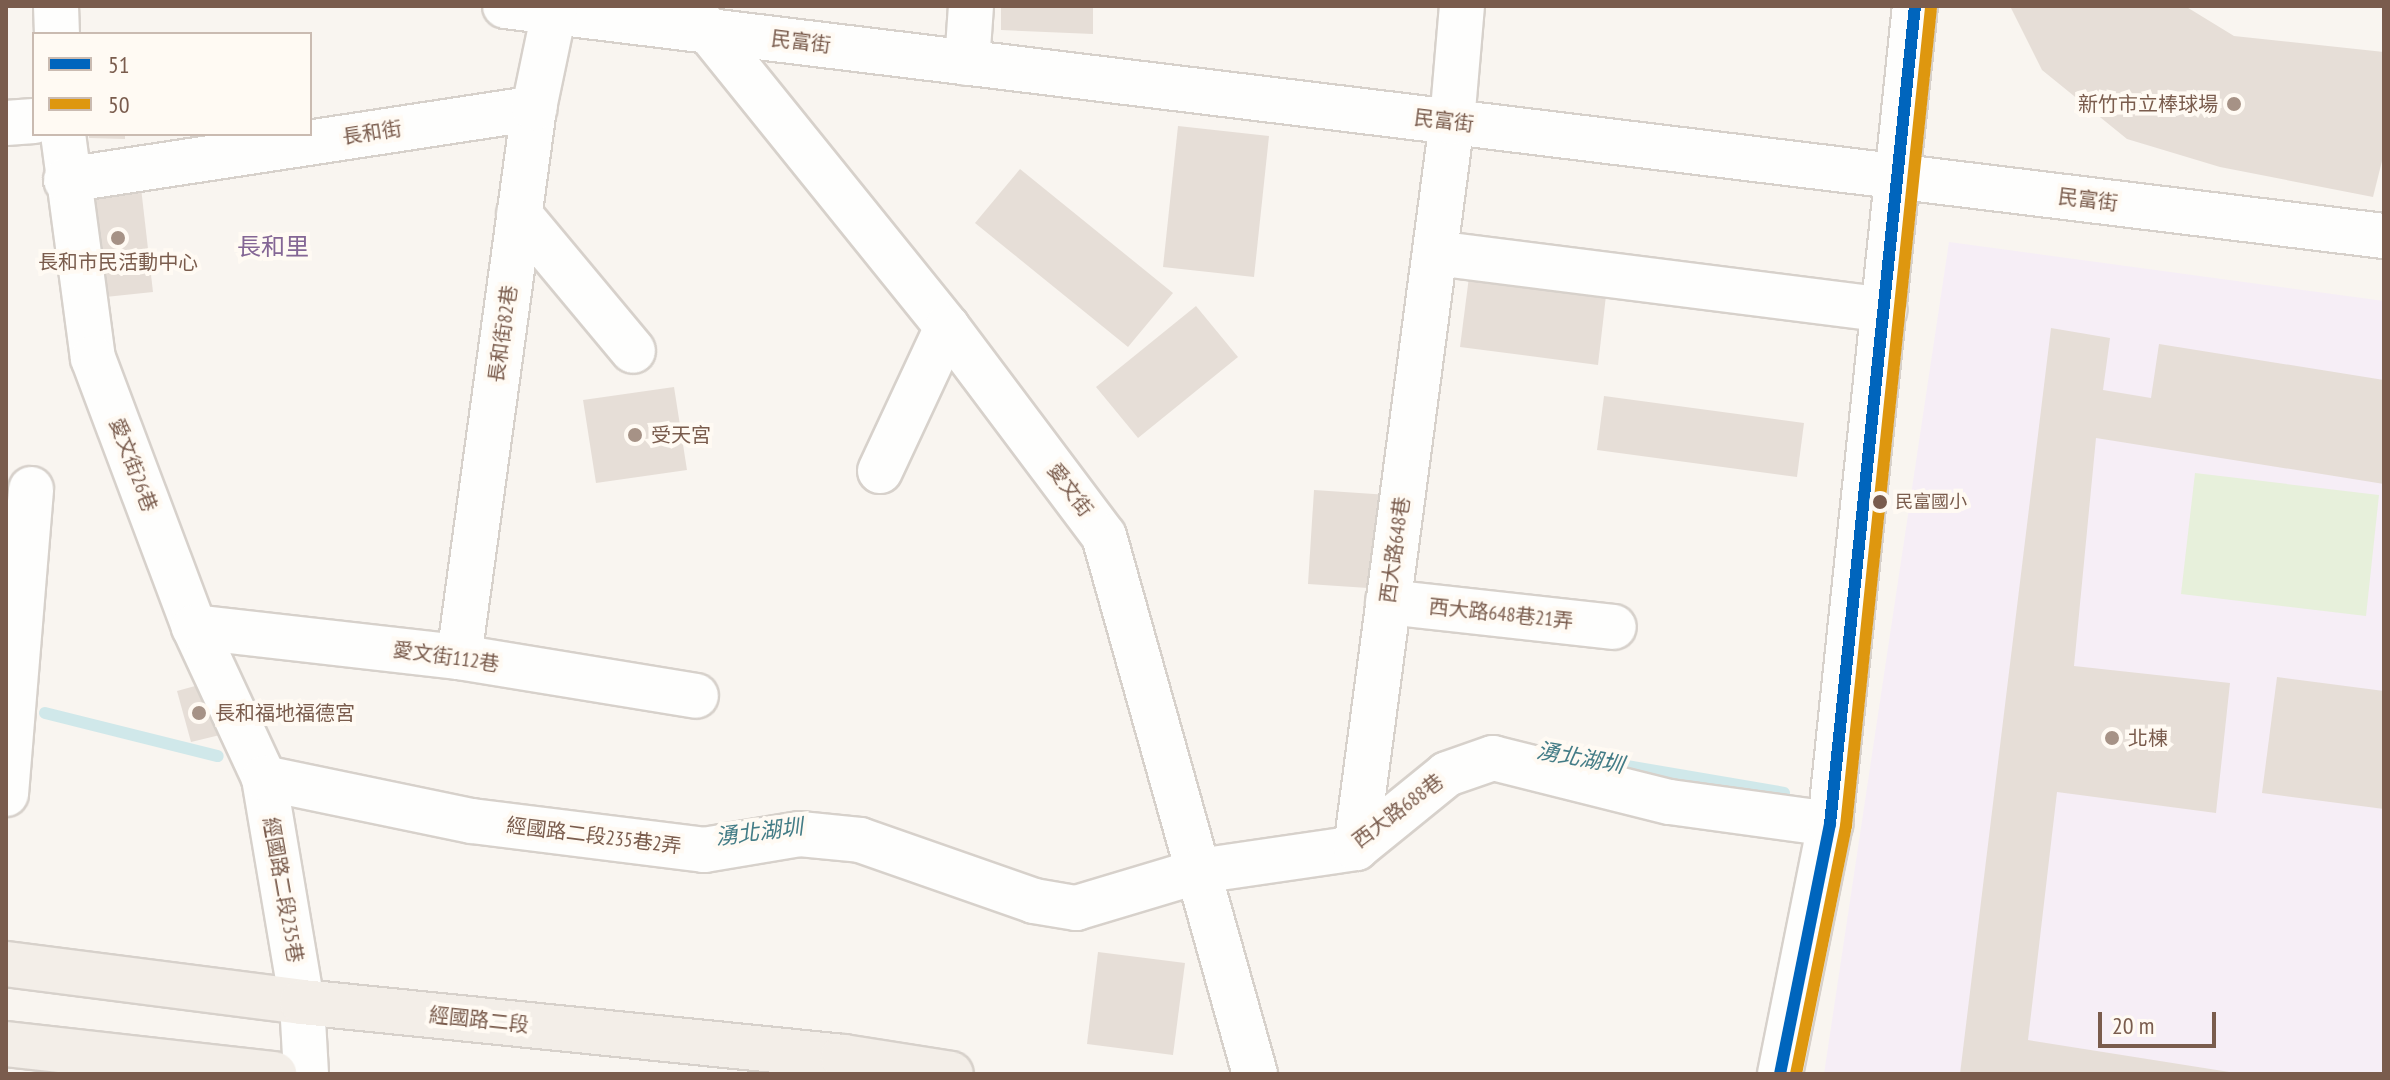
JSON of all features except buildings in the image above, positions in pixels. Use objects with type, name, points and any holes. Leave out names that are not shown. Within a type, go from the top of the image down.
[{"type":"main road","name":"經國路二段","points":[[6,964],[302,1002],[843,1057],[951,1074]]},
{"type":"main road","points":[[6,1044],[274,1074]]},
{"type":"street","points":[[56,6],[57,32]]},
{"type":"street","name":"民富街","points":[[505,6],[554,12],[698,18],[967,63],[2384,236]]},
{"type":"street","points":[[967,63],[971,6]]},
{"type":"street","name":"西大路648巷","points":[[1356,848],[1452,122],[1462,6]]},
{"type":"street","points":[[1780,1074],[1830,824],[1915,6]]},
{"type":"street","name":"長和街82巷","points":[[459,657],[534,108],[554,12]]},
{"type":"street","name":"愛文街","points":[[698,18],[947,327],[1104,536],[1255,1074]]},
{"type":"street","name":"長和街","points":[[66,180],[534,108]]},
{"type":"street","points":[[6,123],[32,121]]},
{"type":"street","name":"愛文街26巷","points":[[63,136],[66,180],[93,358],[194,627],[264,778]]},
{"type":"street","points":[[519,214],[633,351]]},
{"type":"street","points":[[1435,253],[1884,310]]},
{"type":"street","points":[[880,471],[947,327]]},
{"type":"street","points":[[6,794],[13,628],[31,489]]},
{"type":"street","name":"西大路648巷21弄","points":[[1388,602],[1614,627]]},
{"type":"street","name":"愛文街112巷","points":[[194,627],[459,657],[696,696]]},
{"type":"street","name":"西大路688巷","points":[[1199,871],[1356,848],[1447,774],[1493,758],[1670,802],[1830,824]]},
{"type":"street","name":"經國路二段235巷2弄","points":[[264,778],[472,821],[704,850],[800,834],[860,840],[1034,901],[1076,908],[1199,871]]},
{"type":"street","name":"經國路二段235巷","points":[[264,778],[302,1002],[306,1074]]},
{"type":"shaded area","name":"民富國小","points":[[1949,242],[2384,301],[2384,1074],[1824,1074]]},
{"type":"green space","points":[[2195,473],[2379,495],[2366,616],[2181,594]]},
{"type":"waterway","points":[[45,713],[218,756]]},
{"type":"waterway","name":"湧北湖圳","points":[[1580,758],[1784,793]]},
{"type":"transit line","name":"51","points":[[1780,1074],[1830,824],[1915,6]]},
{"type":"transit line","name":"50","points":[[1796,1074],[1846,826],[1931,8]]},
{"type":"place","name":"新竹市立棒球場","points":[[2234,104]]},
{"type":"place","name":"長和市民活動中心","points":[[118,238]]},
{"type":"place","name":"受天宮","points":[[635,435]]},
{"type":"place","name":"民富國小","points":[[1880,502]]},
{"type":"place","name":"長和福地福德宮","points":[[199,713]]},
{"type":"place","name":"北棟","points":[[2112,738]]},
{"type":"district","name":"長和里","points":[[273,247]]}]
